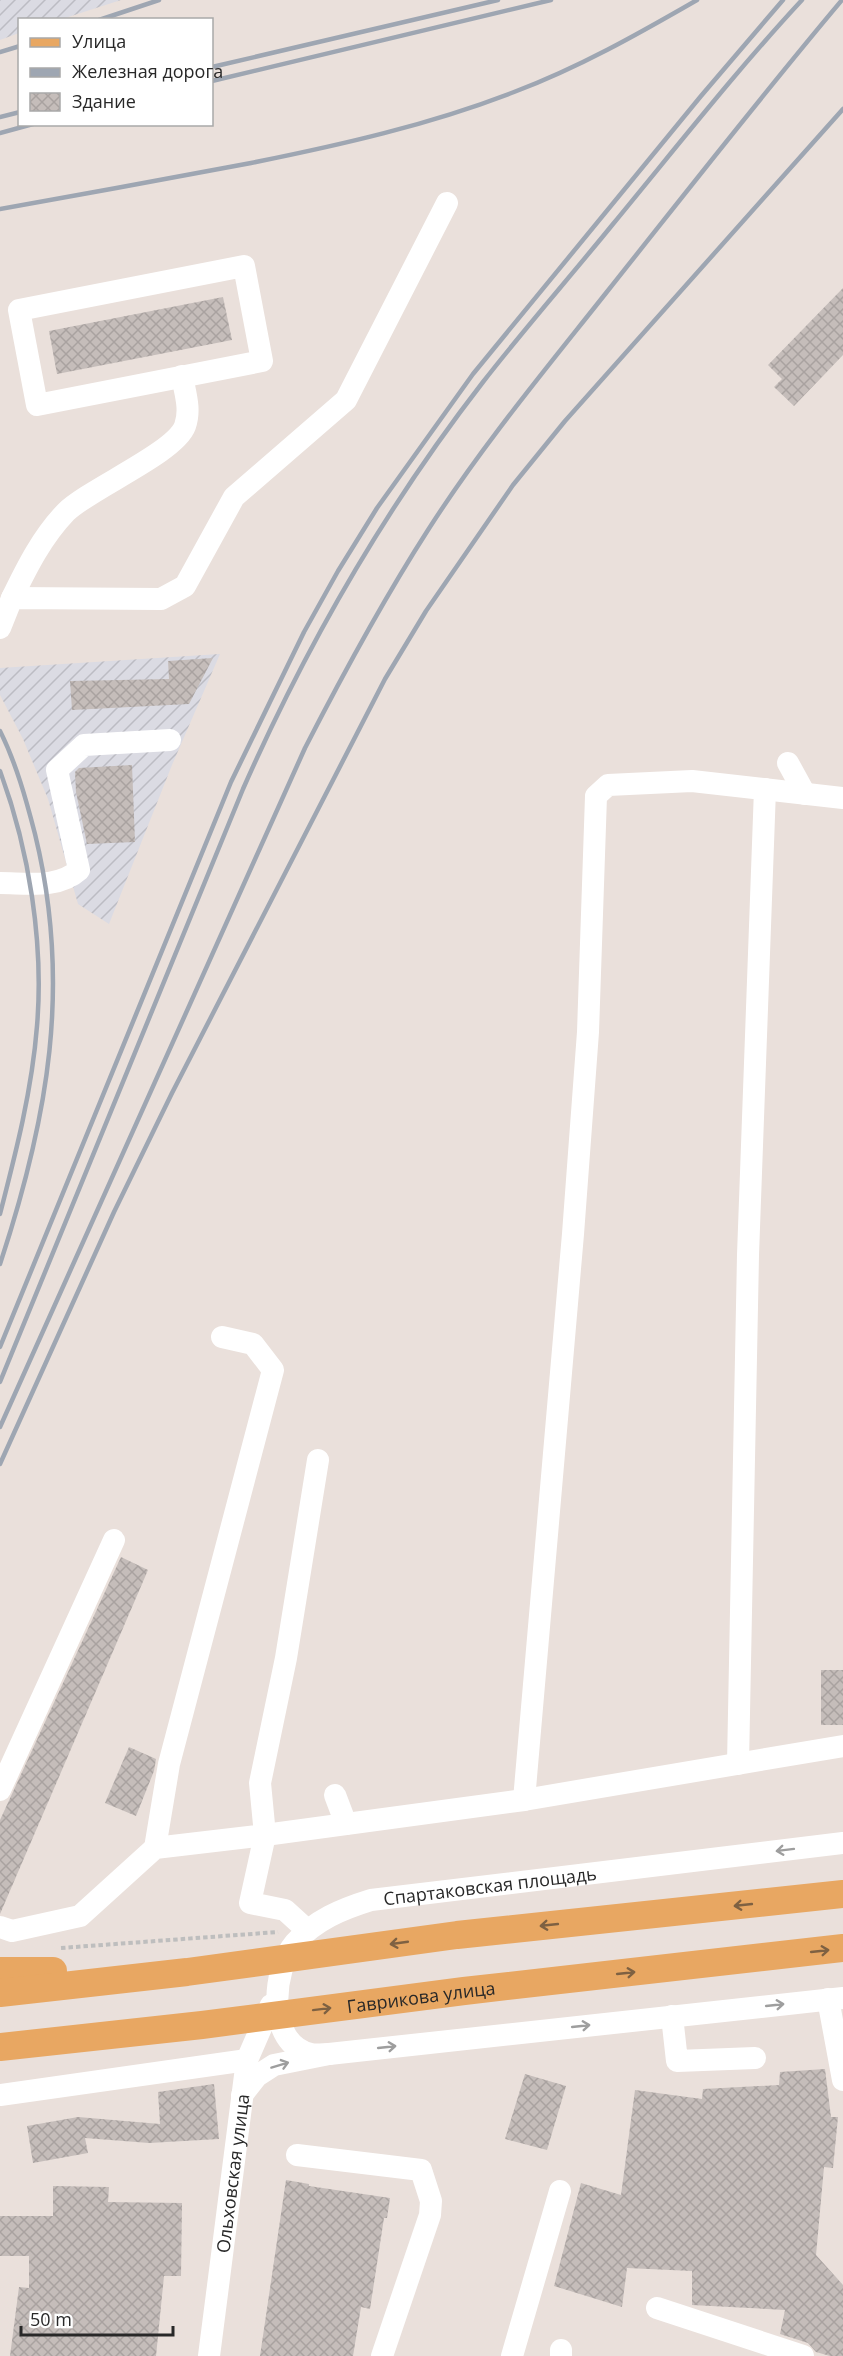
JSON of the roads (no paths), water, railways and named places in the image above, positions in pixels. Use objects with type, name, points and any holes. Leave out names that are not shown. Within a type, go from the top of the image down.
[{"type":"main road","points":[[0,1993],[187,1972],[457,1935],[843,1894]]},
{"type":"main road","name":"Гаврикова улица","points":[[0,2047],[843,1948]]},
{"type":"main road","points":[[0,1971],[187,1972]]},
{"type":"main road","points":[[0,2068],[202,2025]]},
{"type":"street","points":[[12,598],[161,599],[185,586],[234,497],[346,400],[447,203]]},
{"type":"street","points":[[244,266],[262,361],[182,376],[37,405],[19,310],[244,266]]},
{"type":"street","points":[[0,628],[36,548],[68,511],[169,445],[184,428],[189,409],[182,376]]},
{"type":"street","points":[[0,883],[46,884],[71,877],[79,870],[57,770],[84,745],[170,740]]},
{"type":"street","points":[[788,763],[805,794]]},
{"type":"street","points":[[524,1800],[572,1246],[588,1032],[596,796],[608,785],[646,781],[692,782],[843,798]]},
{"type":"street","points":[[738,1764],[748,1255],[765,789]]},
{"type":"street","points":[[155,1848],[169,1764],[273,1370],[253,1344],[222,1336]]},
{"type":"street","points":[[307,1930],[285,1910],[250,1903],[265,1835],[260,1783],[286,1658],[318,1460]]},
{"type":"street","points":[[0,1790],[114,1540]]},
{"type":"street","points":[[0,1927],[12,1931],[80,1916],[155,1848],[524,1800],[843,1746]]},
{"type":"street","points":[[335,1795],[346,1824]]},
{"type":"street","name":"Спартаковская площадь","points":[[329,2054],[311,2054],[296,2047],[284,2032],[276,1995],[284,1961],[293,1944],[307,1930],[332,1914],[371,1900],[843,1843]]},
{"type":"street","name":"Ольховская улица","points":[[209,2356],[247,2060],[276,1995]]},
{"type":"street","points":[[836,1998],[843,2080]]},
{"type":"street","name":"Спартаковская площадь","points":[[242,2095],[257,2076],[274,2065],[329,2054],[836,1998]]},
{"type":"street","points":[[672,2016],[677,2061],[755,2058]]},
{"type":"street","points":[[0,2096],[247,2060]]},
{"type":"street","points":[[297,2155],[421,2170],[431,2201],[430,2215],[382,2356]]},
{"type":"street","points":[[512,2356],[560,2191]]},
{"type":"street","points":[[657,2308],[803,2356]]},
{"type":"railway","points":[[105,18],[159,0]]},
{"type":"railway","points":[[213,67],[498,0]]},
{"type":"railway","points":[[213,81],[551,0]]},
{"type":"railway","points":[[0,209],[284,156],[384,133],[450,114],[514,92],[561,72],[630,38],[697,0]]},
{"type":"railway","points":[[0,1347],[231,782],[304,632],[338,571],[377,508],[473,374],[701,96],[783,0]]},
{"type":"railway","points":[[0,1382],[243,789],[321,629],[381,527],[447,429],[515,342],[730,82],[802,0]]},
{"type":"railway","points":[[0,1427],[305,748],[395,583],[448,499],[514,409],[842,0]]},
{"type":"railway","points":[[0,52],[18,47]]},
{"type":"railway","points":[[0,1464],[114,1212],[172,1093],[385,679],[426,611],[513,485],[565,421],[843,109]]},
{"type":"railway","points":[[0,117],[18,112]]},
{"type":"railway","points":[[0,133],[26,126]]},
{"type":"railway","points":[[0,731],[24,794],[35,834],[46,890],[52,944],[53,998],[42,1104],[31,1157],[0,1264]]},
{"type":"railway","points":[[0,771],[19,832],[32,897],[39,994],[35,1050],[27,1097],[0,1214]]}]
